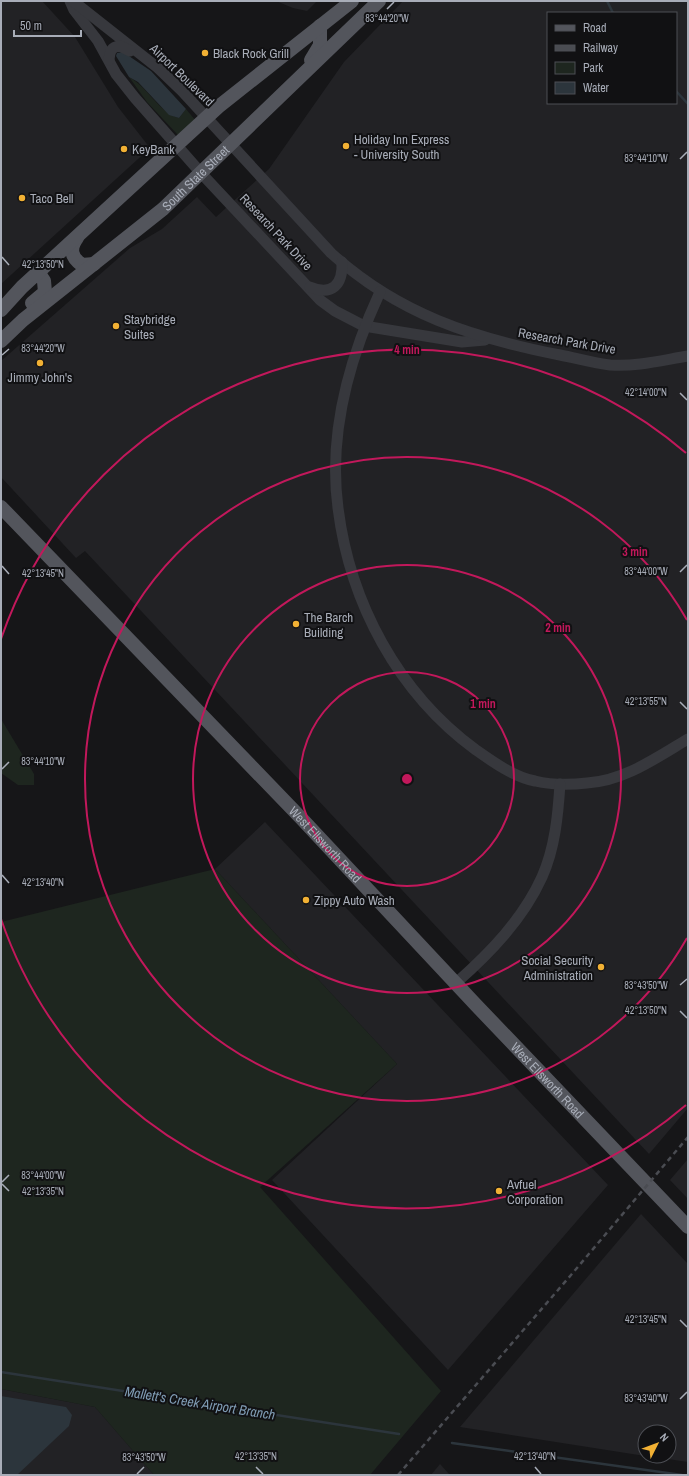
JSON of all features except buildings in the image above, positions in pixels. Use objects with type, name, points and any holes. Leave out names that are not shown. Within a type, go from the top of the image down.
[{"type":"main road","points":[[1,320],[3,308],[38,272],[218,107],[352,1]]},
{"type":"main road","name":"South State Street","points":[[6,337],[94,264],[154,217],[379,1]]},
{"type":"main road","points":[[264,112],[289,82],[312,58],[320,45],[320,26]]},
{"type":"main road","points":[[80,235],[73,244],[73,257],[82,265],[94,264]]},
{"type":"main road","points":[[6,337],[13,320],[45,292],[44,281],[38,272]]},
{"type":"main road","name":"West Ellsworth Road","points":[[1,508],[301,818],[688,1227]]},
{"type":"street","name":"Airport Boulevard","points":[[71,1],[74,10],[98,40],[116,74],[176,146]]},
{"type":"street","name":"Airport Boulevard","points":[[71,1],[158,68],[182,91],[231,144]]},
{"type":"street","points":[[109,60],[110,51],[114,47],[120,46],[125,47],[146,64],[158,68]]},
{"type":"street","name":"Research Park Drive","points":[[231,144],[342,262],[380,292],[419,312],[490,340],[610,365],[631,365],[688,356]]},
{"type":"street","name":"Research Park Drive","points":[[176,146],[320,300],[335,311],[364,326],[462,342],[490,340]]},
{"type":"street","points":[[306,285],[319,291],[327,291],[340,280],[342,274],[342,262]]},
{"type":"street","points":[[380,292],[364,326],[355,354],[340,413],[337,438],[336,474],[338,507],[354,581],[368,617],[388,653],[425,703],[464,741],[509,770],[534,781],[560,784],[588,783],[607,780],[625,774],[688,739]]},
{"type":"street","points":[[456,983],[499,942],[530,900],[542,876],[554,836],[560,784]]},
{"type":"shaded area","points":[[1,1],[42,1],[75,37],[118,107],[150,148],[1,284]]},
{"type":"shaded area","points":[[276,1],[317,1],[307,11],[293,8]]},
{"type":"shaded area","points":[[403,1],[688,1],[688,1108],[649,1154],[85,551],[76,558],[1,477],[1,361],[130,248],[162,229],[197,197],[216,217],[269,169],[344,62]]},
{"type":"shaded area","points":[[265,822],[608,1185],[448,1370],[272,1180],[397,1064],[215,869]]},
{"type":"shaded area","points":[[688,1159],[688,1199],[670,1180]]},
{"type":"shaded area","points":[[641,1214],[688,1264],[688,1462],[677,1460],[677,1424],[637,1424],[637,1455],[460,1427]]},
{"type":"shaded area","points":[[1,1389],[95,1407],[154,1475],[1,1475]]},
{"type":"shaded area","points":[[440,1464],[450,1475],[431,1475]]},
{"type":"green space","points":[[129,77],[136,81],[159,105],[172,115],[179,118],[186,109],[195,120],[178,135],[147,102]]},
{"type":"green space","points":[[1,719],[34,774],[34,785],[18,785],[1,773]]},
{"type":"green space","points":[[215,869],[397,1064],[260,1187],[441,1391],[370,1475],[154,1475],[95,1407],[1,1389],[1,922]]},
{"type":"water","points":[[123,52],[151,71],[186,109],[179,118],[169,115],[138,82],[129,77],[116,56],[117,53]]},
{"type":"water","points":[[1,1396],[66,1407],[72,1415],[69,1426],[17,1475],[1,1475]]},
{"type":"waterway","points":[[607,1],[612,12]]},
{"type":"waterway","points":[[677,92],[688,104]]},
{"type":"waterway","name":"Mallett's Creek Airport Branch","points":[[1,1372],[399,1434]]},
{"type":"waterway","name":"Mallett's Creek Airport Branch","points":[[452,1443],[682,1475]]},
{"type":"railway","points":[[398,1475],[688,1137]]},
{"type":"place","name":"Black Rock Grill","points":[[205,53]]},
{"type":"place","name":"Holiday Inn Express - University South","points":[[346,146]]},
{"type":"place","name":"KeyBank","points":[[124,149]]},
{"type":"place","name":"Taco Bell","points":[[22,198]]},
{"type":"place","name":"Staybridge Suites","points":[[116,326]]},
{"type":"place","name":"Jimmy John's","points":[[40,363]]},
{"type":"place","name":"The Barch Building","points":[[296,624]]},
{"type":"place","name":"Zippy Auto Wash","points":[[306,900]]},
{"type":"place","name":"Social Security Administration","points":[[601,967]]},
{"type":"place","name":"Avfuel Corporation","points":[[499,1191]]}]
